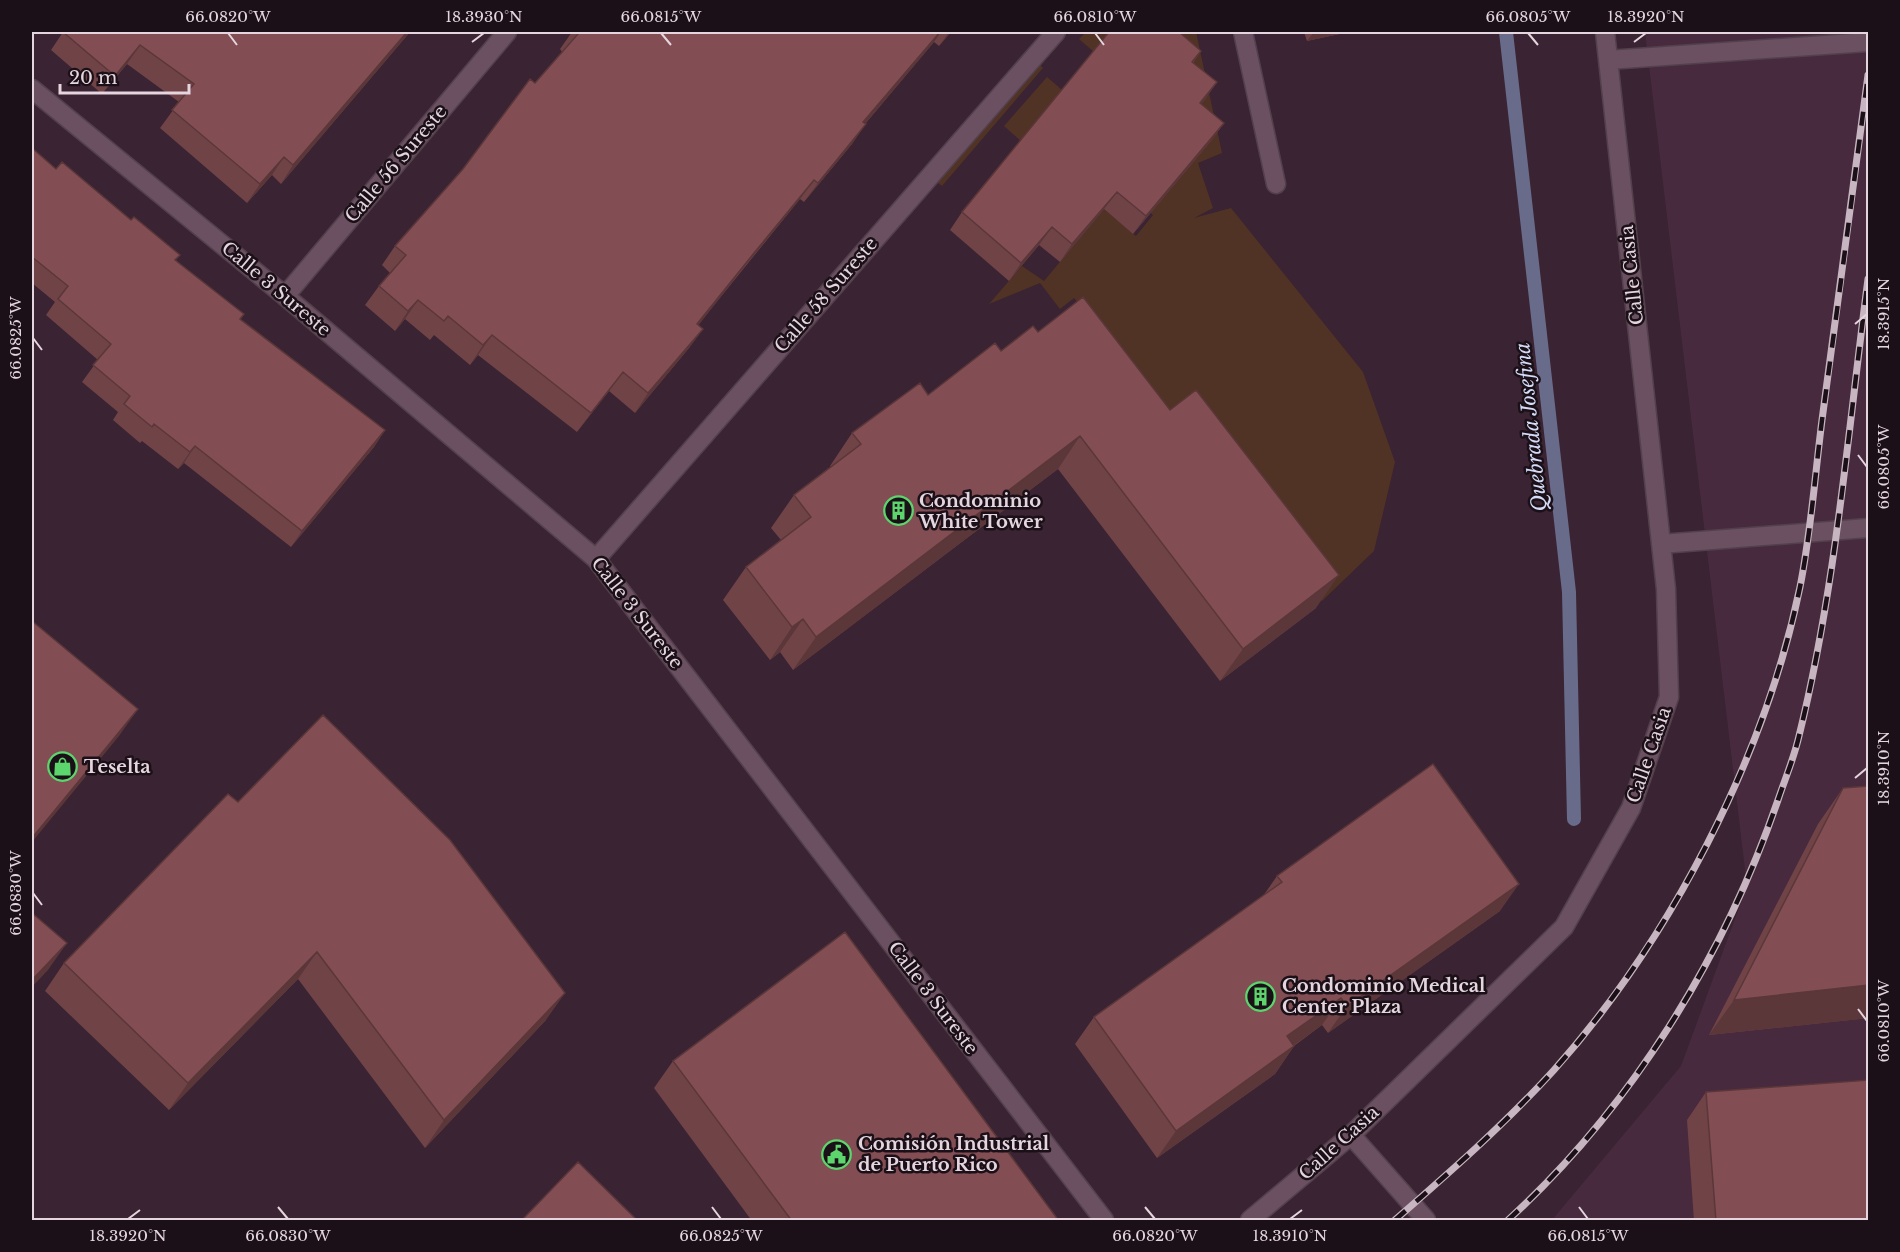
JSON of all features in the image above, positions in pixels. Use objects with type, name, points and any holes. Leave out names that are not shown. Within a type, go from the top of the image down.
[{"type":"street","name":"Calle 56 Sureste","points":[[285,296],[507,32]]},
{"type":"street","name":"Calle 58 Sureste","points":[[596,559],[1056,32]]},
{"type":"street","points":[[1243,32],[1276,184]]},
{"type":"street","name":"Calle Casia","points":[[1250,1221],[1351,1135],[1564,927],[1631,808],[1669,697],[1666,589],[1605,32]]},
{"type":"street","points":[[1608,60],[1869,42]]},
{"type":"street","name":"Calle 3 Sureste","points":[[32,89],[285,296],[596,559],[1104,1221]]},
{"type":"street","points":[[1661,544],[1869,528]]},
{"type":"street","points":[[1351,1135],[1426,1221]]},
{"type":"shaded area","points":[[1086,32],[1119,32],[1094,52],[1079,39]]},
{"type":"shaded area","points":[[1147,32],[1196,32],[1222,153],[1198,163],[1213,208],[1194,218],[1231,208],[1363,372],[1395,462],[1374,551],[1322,601],[1237,493],[1074,298],[1060,309],[1040,283],[989,304],[1022,266],[1044,281],[1079,239],[1085,193],[1136,236],[1153,215],[1121,188]]},
{"type":"shaded area","points":[[1645,32],[1868,32],[1868,1220],[1552,1220],[1681,1066],[1747,886]]},
{"type":"shaded area","points":[[1039,64],[1043,68],[942,186],[937,182]]},
{"type":"shaded area","points":[[1047,77],[1062,90],[1022,142],[1004,126]]},
{"type":"building","points":[[63,32],[407,32],[293,165],[284,157],[260,184],[172,110],[194,84],[140,45],[115,76]]},
{"type":"building","points":[[575,32],[940,32],[863,122],[866,124],[818,183],[814,180],[754,253],[697,324],[703,329],[648,393],[623,372],[591,413],[492,335],[483,345],[448,316],[444,321],[418,300],[408,311],[379,286],[406,255],[395,246],[463,169],[530,79],[535,83],[578,34]]},
{"type":"building","points":[[1109,32],[1179,32],[1201,51],[1192,62],[1217,82],[1200,103],[1224,123],[1146,216],[1117,192],[1072,244],[1052,227],[1021,263],[962,212]]},
{"type":"building","points":[[32,148],[56,169],[62,162],[131,220],[134,217],[180,255],[175,260],[244,314],[240,319],[385,430],[302,531],[195,446],[190,452],[154,424],[152,427],[124,404],[130,396],[93,365],[111,344],[58,299],[68,286],[32,257]]},
{"type":"building","points":[[1083,297],[1170,410],[1196,390],[1339,575],[1243,649],[1080,436],[816,637],[803,619],[792,627],[746,567],[811,517],[794,495],[861,444],[852,433],[920,383],[928,395],[995,343],[1001,351],[1033,326],[1038,332]]},
{"type":"building","name":"Teselta","points":[[32,621],[138,709],[32,838]]},
{"type":"building","points":[[323,715],[450,840],[565,993],[444,1120],[317,952],[188,1083],[64,963],[228,794],[238,802]]},
{"type":"building","name":"Condominio Medical Center Plaza","points":[[1433,764],[1519,884],[1347,1006],[1341,998],[1287,1036],[1294,1046],[1176,1131],[1094,1017],[1282,882],[1277,876]]},
{"type":"building","points":[[1869,786],[1869,985],[1734,1000],[1843,788]]},
{"type":"building","points":[[32,913],[67,943],[32,980]]},
{"type":"building","name":"Comisión Industrial de Puerto Rico","points":[[845,932],[1059,1221],[792,1221],[673,1061]]},
{"type":"building","points":[[1869,1080],[1869,1221],[1716,1221],[1706,1092]]},
{"type":"building","points":[[578,1162],[638,1221],[521,1221]]},
{"type":"waterway","name":"Quebrada Josefina","points":[[1506,32],[1569,592],[1574,819]]},
{"type":"railway","points":[[1395,1220],[1497,1129],[1554,1070],[1596,1019],[1636,964],[1674,905],[1707,844],[1737,780],[1763,716],[1784,651],[1804,566],[1868,75]]},
{"type":"railway","points":[[1508,1220],[1553,1176],[1594,1129],[1633,1079],[1669,1027],[1701,972],[1756,859],[1795,752],[1812,680],[1840,509],[1868,279]]},
{"type":"place","name":"Condominio White Tower","points":[[898,511]]},
{"type":"place","name":"Teselta","points":[[63,767]]},
{"type":"place","name":"Condominio Medical Center Plaza","points":[[1261,996]]},
{"type":"place","name":"Comisión Industrial de Puerto Rico","points":[[837,1154]]}]
